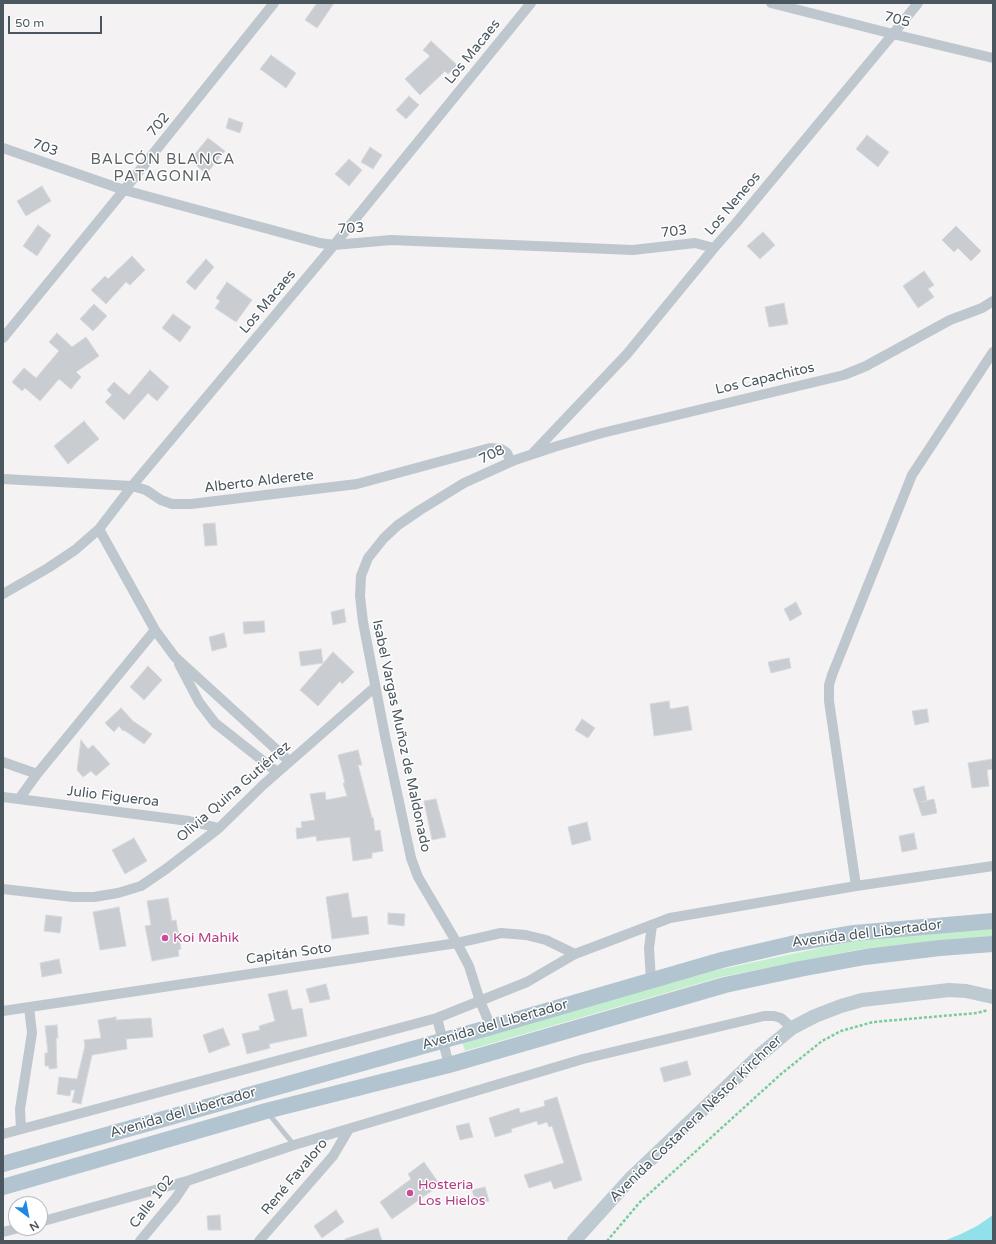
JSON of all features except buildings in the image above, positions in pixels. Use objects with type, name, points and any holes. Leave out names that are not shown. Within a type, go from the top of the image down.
[{"type":"main road","name":"Avenida del Libertador","points":[[3,1164],[491,1027],[722,960],[790,944],[854,933],[993,920]]},
{"type":"main road","name":"Avenida del Libertador","points":[[3,1187],[266,1111],[449,1065],[725,985],[800,968],[865,957],[940,948],[993,944]]},
{"type":"street","name":"702","points":[[3,338],[274,3]]},
{"type":"street","name":"Los Macaes","points":[[3,594],[48,568],[75,550],[99,529],[132,486],[334,245],[531,3]]},
{"type":"street","name":"705","points":[[771,3],[993,58]]},
{"type":"street","name":"Los Neneos","points":[[532,454],[627,354],[894,34],[918,3]]},
{"type":"street","name":"703","points":[[3,148],[124,190],[320,243],[334,245],[391,240],[633,250],[695,243],[714,248]]},
{"type":"street","name":"Los Capachitos","points":[[532,454],[602,433],[844,375],[866,366],[950,320],[982,308],[993,301]]},
{"type":"street","points":[[856,886],[829,701],[829,685],[834,668],[912,475],[993,352]]},
{"type":"street","name":"Alberto Alderete","points":[[3,479],[132,486],[146,490],[161,500],[172,504],[191,504],[357,484],[490,448],[501,449],[506,453],[511,462]]},
{"type":"street","name":"708","points":[[464,483],[532,454]]},
{"type":"street","name":"Isabel Vargas Muñoz de Maldonado","points":[[464,483],[398,525],[384,538],[368,558],[361,576],[360,596],[363,622],[384,736],[413,864],[418,877],[469,966],[480,1001],[491,1027]]},
{"type":"street","points":[[99,529],[155,630],[175,657],[199,702],[215,723],[277,772]]},
{"type":"street","points":[[18,799],[155,630]]},
{"type":"street","points":[[175,657],[289,761]]},
{"type":"street","name":"Olivia Quina Gutiérrez","points":[[3,889],[73,897],[94,897],[118,893],[141,886],[166,869],[219,828],[289,761],[375,687]]},
{"type":"street","points":[[3,762],[38,774]]},
{"type":"street","name":"Julio Figueroa","points":[[3,797],[190,821],[219,828]]},
{"type":"street","name":"Avenida del Libertador","points":[[3,1134],[437,1018],[527,982],[575,954],[670,918],[856,886],[993,866]]},
{"type":"street","points":[[651,980],[649,948],[652,925]]},
{"type":"street","name":"Capitán Soto","points":[[3,1011],[457,943],[501,933],[526,935],[546,940],[575,954]]},
{"type":"street","name":"Avenida Costanera Néstor Kirchner","points":[[574,1241],[631,1178],[761,1054],[792,1028],[841,1006],[862,1000],[949,990],[966,991],[993,997]]},
{"type":"street","points":[[21,1129],[20,1109],[32,1033],[29,1007]]},
{"type":"street","points":[[48,1220],[187,1181],[294,1145],[583,1059],[764,1016],[781,1018],[792,1028]]},
{"type":"street","points":[[437,1018],[449,1065]]},
{"type":"street","name":"René Favaloro","points":[[259,1241],[333,1156],[349,1129]]},
{"type":"street","name":"Calle 102","points":[[140,1241],[175,1199],[187,1181]]},
{"type":"lane","points":[[266,1111],[294,1145]]},
{"type":"path","points":[[607,1241],[640,1202],[781,1074],[822,1041],[841,1030],[873,1022],[977,1013],[993,1009]]},
{"type":"green space","points":[[964,928],[993,929],[993,938],[964,938],[862,949],[721,977],[465,1051],[462,1041],[717,970],[853,941]]},
{"type":"water","points":[[993,1215],[993,1241],[944,1241],[977,1226]]},
{"type":"place","name":"Koi Mahik","points":[[165,938]]},
{"type":"place","name":"Hosteria Los Hielos","points":[[410,1193]]},
{"type":"district","name":"BALCÓN BLANCA PATAGONIA","points":[[163,168]]}]
